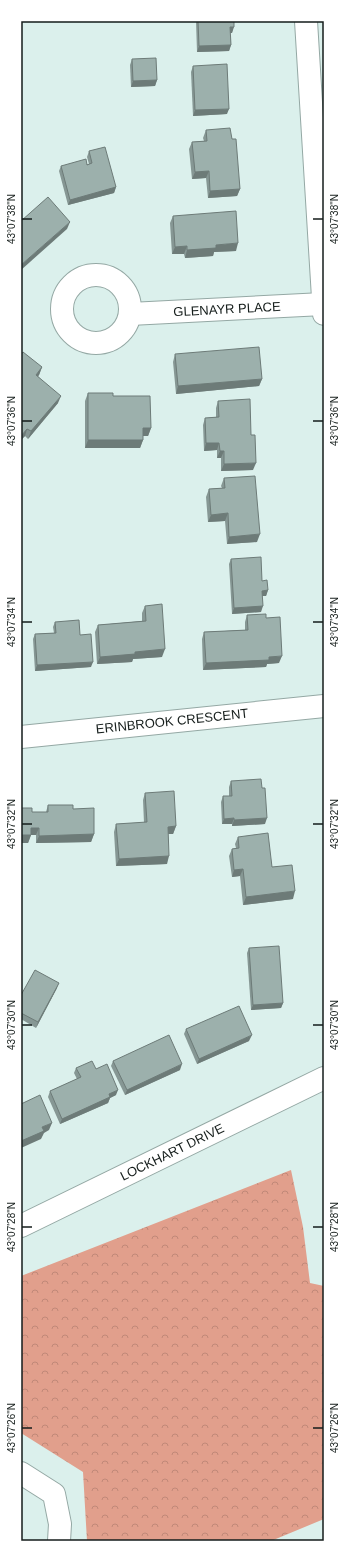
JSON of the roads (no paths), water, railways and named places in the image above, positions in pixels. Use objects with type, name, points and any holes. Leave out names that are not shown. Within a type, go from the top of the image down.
[{"type":"street","points":[[306,21],[324,309]]},
{"type":"street","name":"GLENAYR PLACE","points":[[130,314],[324,309]]},
{"type":"street","name":"ERINBROOK CRESCENT","points":[[21,737],[324,706]]},
{"type":"street","name":"LOCKHART DRIVE","points":[[21,1226],[324,1078]]},
{"type":"street","points":[[21,1473],[54,1494],[60,1524],[59,1541]]}]
